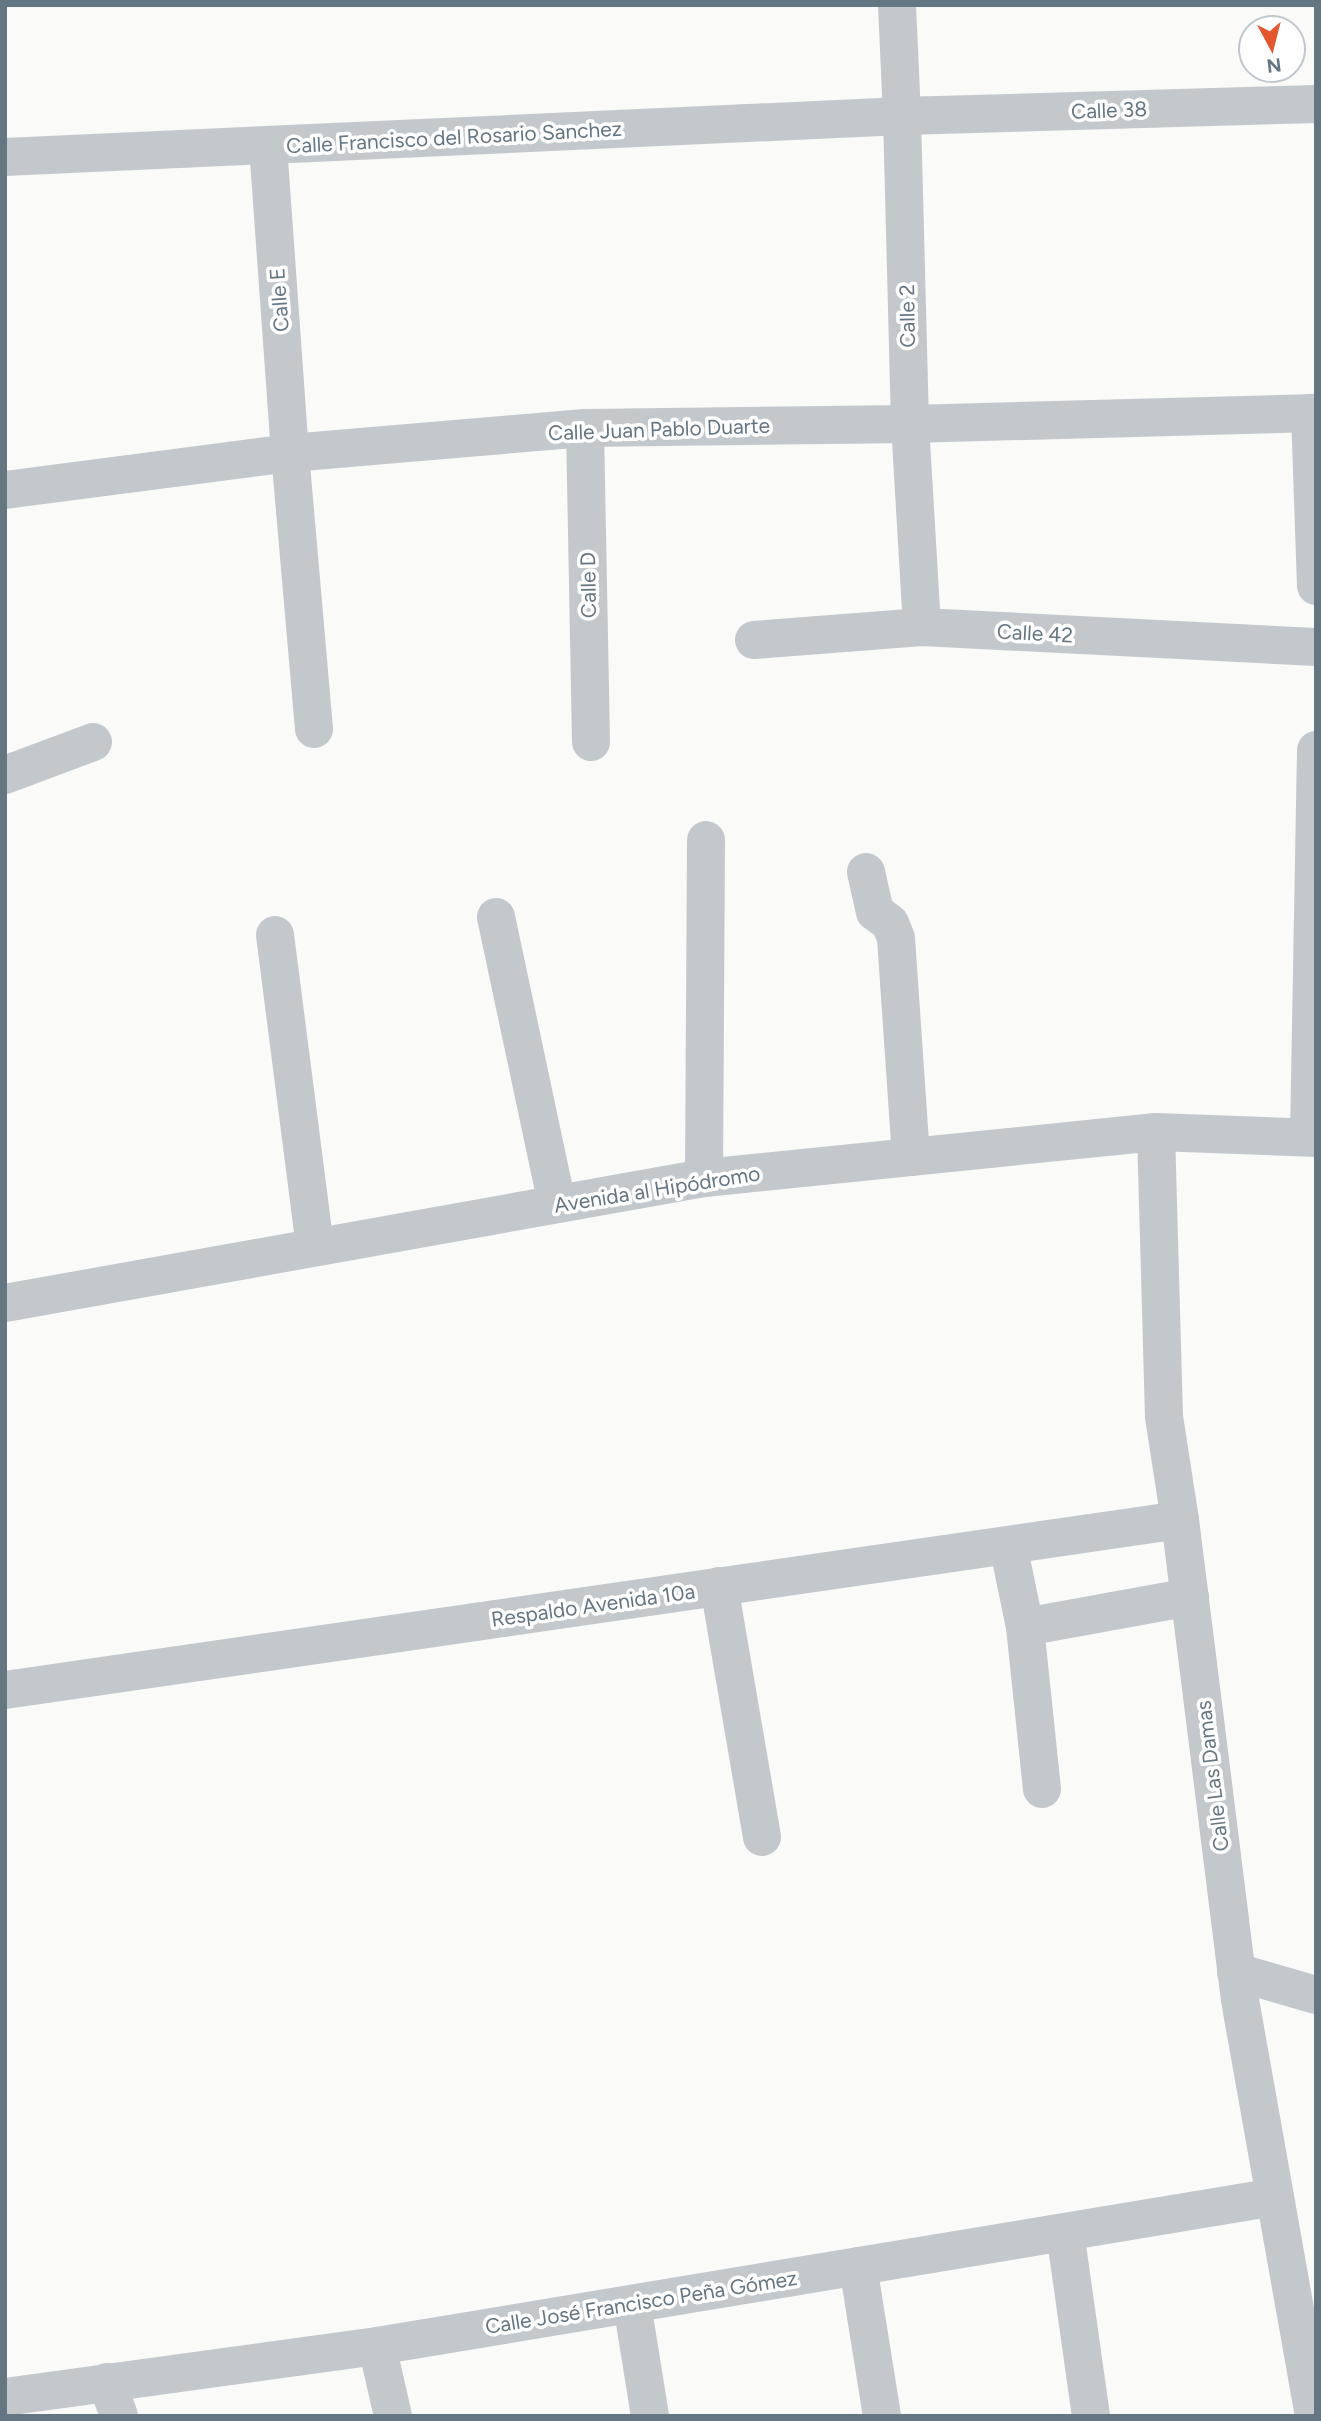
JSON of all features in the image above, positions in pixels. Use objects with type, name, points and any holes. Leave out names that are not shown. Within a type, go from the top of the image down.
[{"type":"street","name":"Calle 2","points":[[897,5],[910,424],[922,627]]},
{"type":"street","name":"Calle 38","points":[[902,116],[1316,104]]},
{"type":"street","name":"Calle Francisco del Rosario Sanchez","points":[[5,157],[902,116]]},
{"type":"street","name":"Calle E","points":[[268,146],[290,453],[314,729]]},
{"type":"street","name":"Calle Juan Pablo Duarte","points":[[5,490],[290,453],[585,428],[910,424],[1313,413]]},
{"type":"street","points":[[1313,413],[1316,586]]},
{"type":"street","name":"Calle D","points":[[585,428],[591,742]]},
{"type":"street","name":"Calle 42","points":[[754,640],[922,627],[1316,647]]},
{"type":"street","points":[[5,775],[93,742]]},
{"type":"street","points":[[1312,1137],[1316,750]]},
{"type":"street","points":[[704,1178],[706,840]]},
{"type":"street","points":[[866,872],[875,912],[890,923],[896,938],[911,1157]]},
{"type":"street","points":[[496,917],[557,1204]]},
{"type":"street","points":[[275,935],[315,1247]]},
{"type":"street","name":"Avenida al Hipódromo","points":[[5,1303],[704,1178],[1156,1132],[1312,1137]]},
{"type":"street","name":"Calle Las Damas","points":[[1156,1132],[1164,1417],[1190,1597],[1236,1972],[1314,2416]]},
{"type":"street","name":"Respaldo Avenida 10a","points":[[5,1690],[1180,1520]]},
{"type":"street","points":[[1008,1545],[1024,1627],[1042,1789]]},
{"type":"street","points":[[719,1586],[762,1837]]},
{"type":"street","points":[[1024,1627],[1190,1597]]},
{"type":"street","points":[[1236,1972],[1316,1994]]},
{"type":"street","name":"Calle José Francisco Peña Gómez","points":[[5,2397],[113,2399],[377,2346],[1275,2197]]},
{"type":"street","points":[[1065,2232],[1091,2416]]},
{"type":"street","points":[[859,2266],[882,2416]]},
{"type":"street","points":[[632,2304],[650,2416]]},
{"type":"street","points":[[377,2346],[393,2416]]}]
